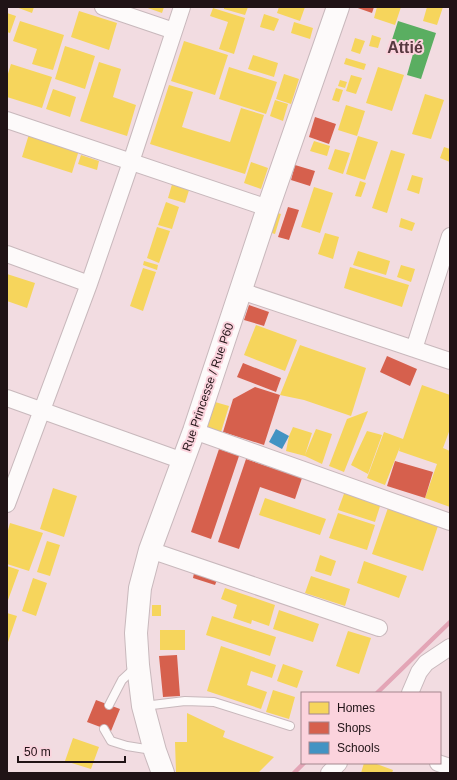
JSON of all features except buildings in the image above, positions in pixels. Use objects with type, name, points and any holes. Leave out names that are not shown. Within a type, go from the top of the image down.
[{"type":"street","points":[[102,7],[174,31]]},
{"type":"street","points":[[7,504],[89,284],[182,7]]},
{"type":"street","name":"Rue Princesse / Rue P60","points":[[163,773],[155,751],[143,706],[136,633],[140,588],[150,550],[194,432],[268,208],[338,7]]},
{"type":"street","points":[[7,120],[268,208]]},
{"type":"street","points":[[414,349],[450,236]]},
{"type":"street","points":[[7,254],[89,284]]},
{"type":"street","points":[[241,291],[450,361]]},
{"type":"street","points":[[7,398],[183,461]]},
{"type":"street","points":[[194,432],[450,522]]},
{"type":"street","points":[[150,550],[379,628]]},
{"type":"street","points":[[410,692],[415,679],[426,662],[450,648]]},
{"type":"street","points":[[329,773],[339,764]]},
{"type":"lane","points":[[108,704],[122,680],[138,665]]},
{"type":"lane","points":[[143,706],[185,701],[214,702],[290,726]]},
{"type":"lane","points":[[104,729],[112,741],[127,746],[155,751]]},
{"type":"waterway","points":[[378,692],[450,622]]},
{"type":"waterway","points":[[294,773],[303,764]]},
{"type":"district","name":"Attié","points":[[405,47]]}]
